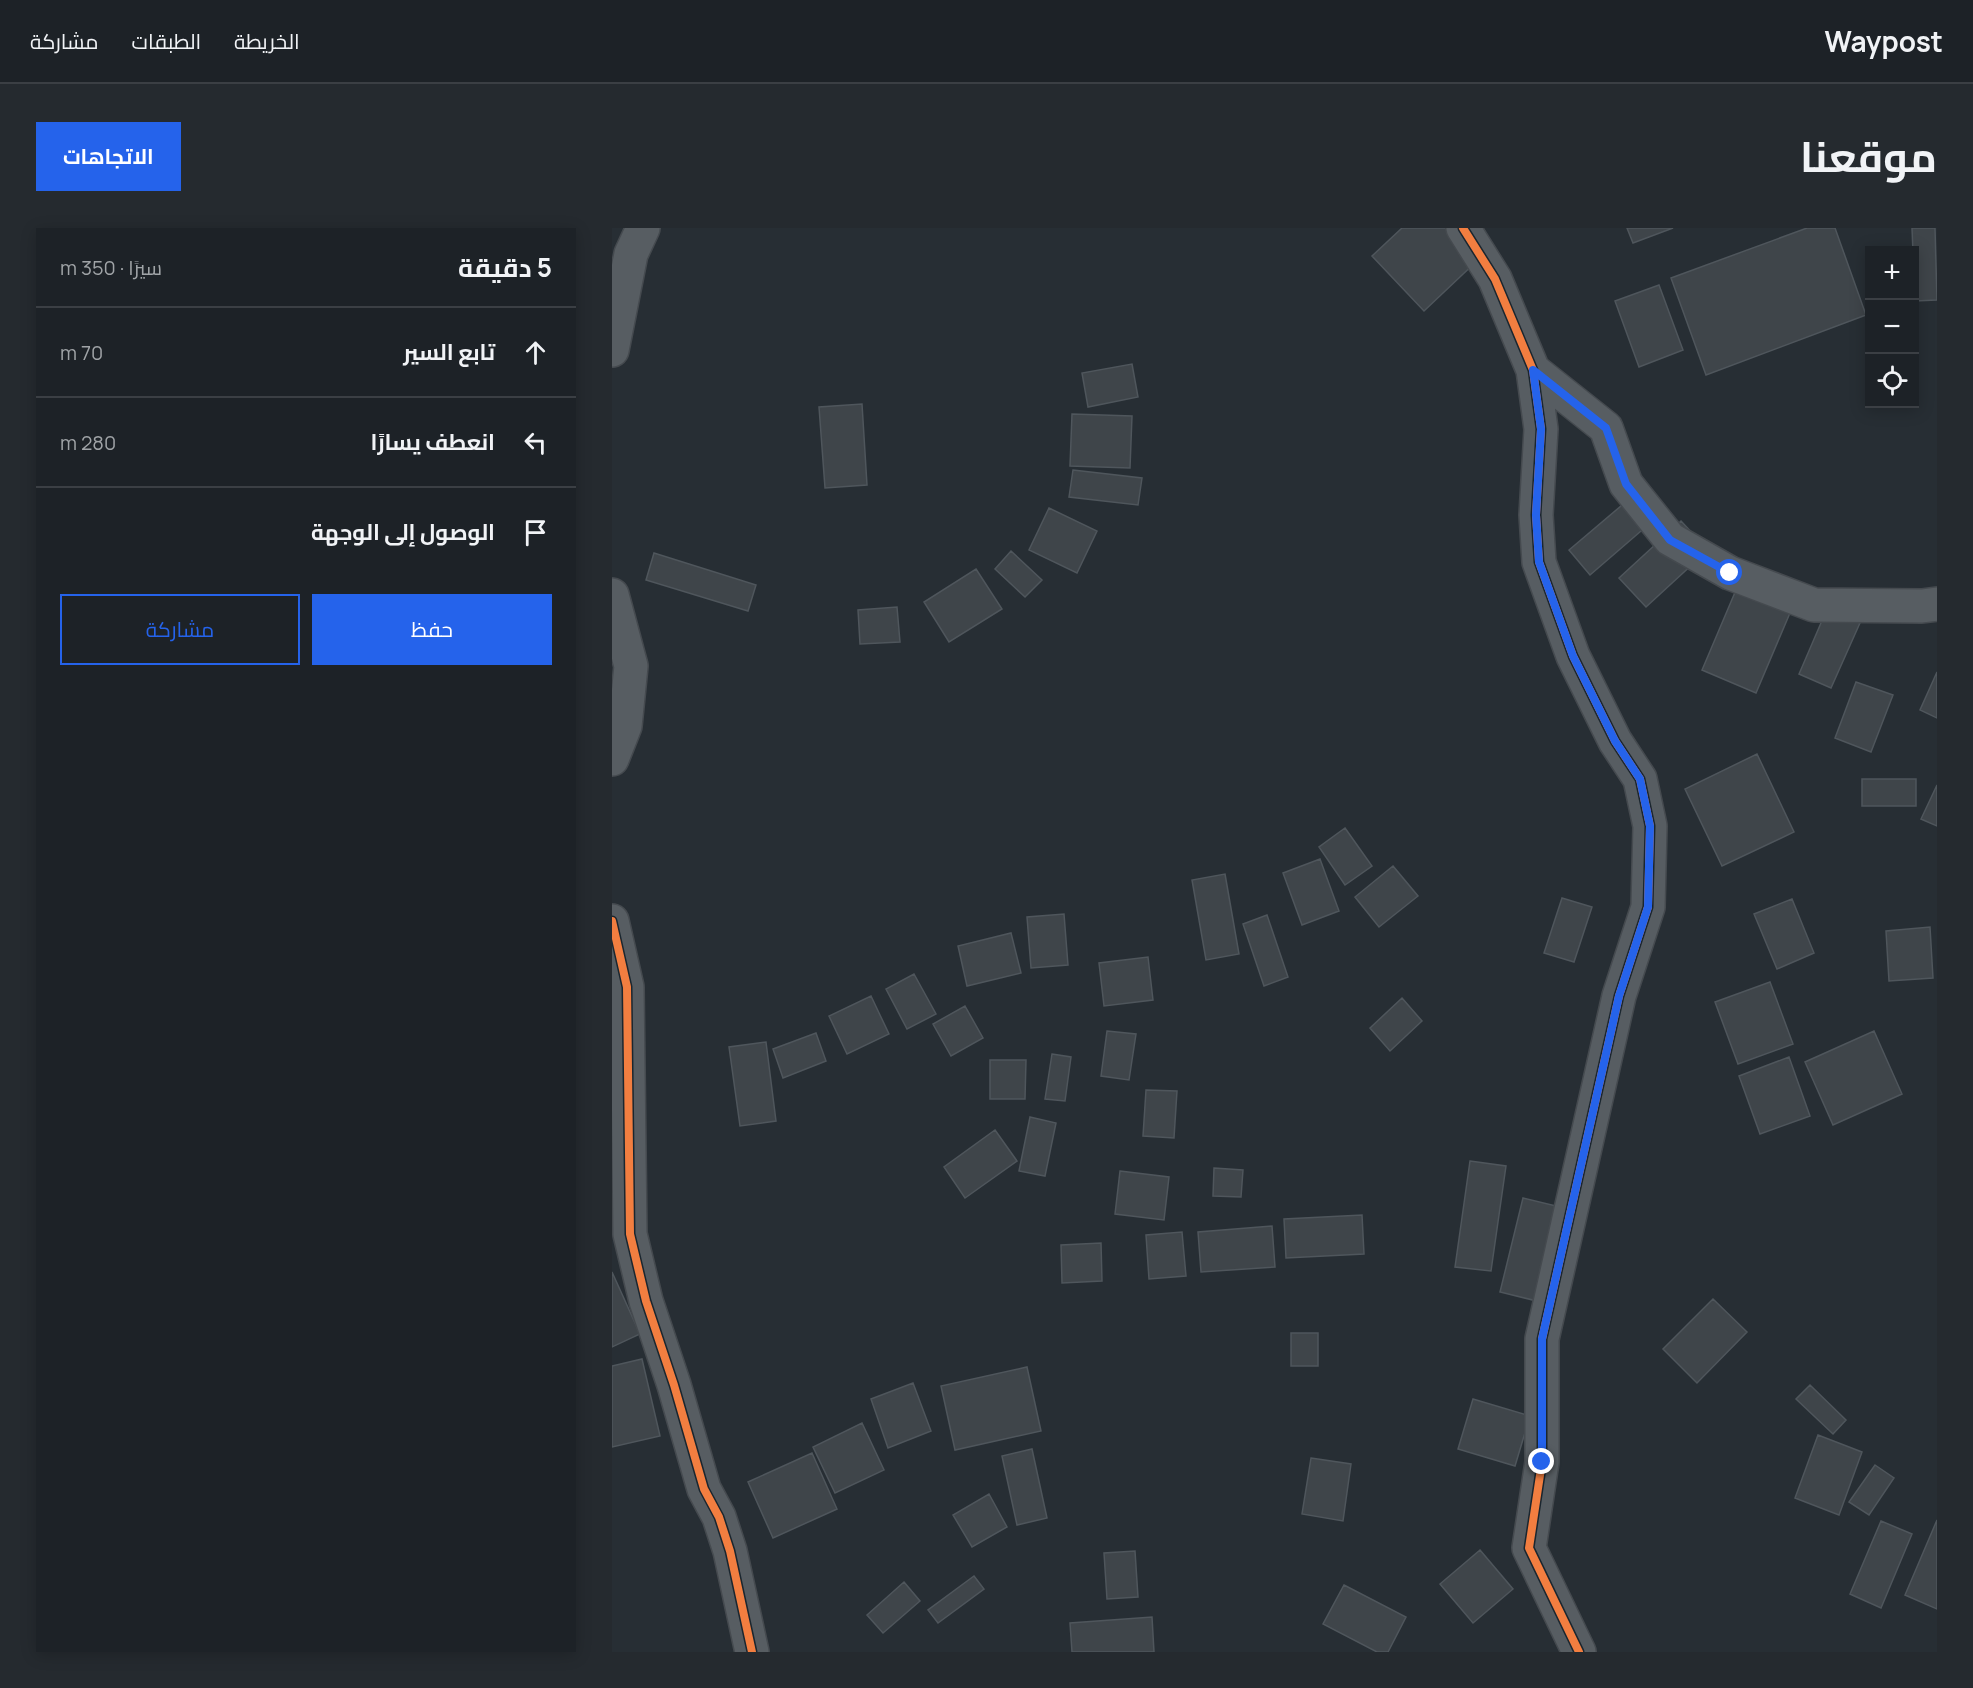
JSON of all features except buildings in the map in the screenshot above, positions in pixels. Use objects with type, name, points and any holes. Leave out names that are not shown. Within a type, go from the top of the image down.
[{"type":"street","points":[[612,350],[631,254],[643,228]]},
{"type":"street","points":[[1463,228],[1495,279],[1533,370],[1541,429],[1536,515],[1539,562],[1573,656],[1615,741],[1640,779],[1650,826],[1648,907],[1619,996],[1542,1339],[1542,1462],[1529,1548],[1579,1652]]},
{"type":"street","points":[[1533,370],[1606,428],[1626,484],[1670,540],[1730,573],[1814,605],[1922,606],[1937,604]]},
{"type":"street","points":[[612,595],[631,666],[625,726],[612,759]]},
{"type":"street","points":[[612,921],[627,987],[621,1243],[646,1301],[675,1385],[704,1489],[719,1517],[730,1551],[752,1652]]},
{"type":"cycle path","points":[[1463,228],[1495,279],[1533,370],[1541,429],[1536,515],[1539,562],[1573,656],[1615,741],[1640,779],[1650,826],[1648,907],[1619,996],[1542,1339],[1542,1462],[1529,1548],[1579,1652]]},
{"type":"cycle path","points":[[612,921],[627,987],[630,1234],[646,1301],[674,1385],[704,1489],[719,1517],[730,1551],[752,1652]]},
{"type":"route","points":[[1542,1462],[1542,1339],[1619,996],[1648,907],[1650,826],[1640,779],[1615,741],[1573,656],[1539,562],[1536,515],[1541,429],[1533,370],[1606,428],[1626,484],[1670,540],[1730,573]]}]
